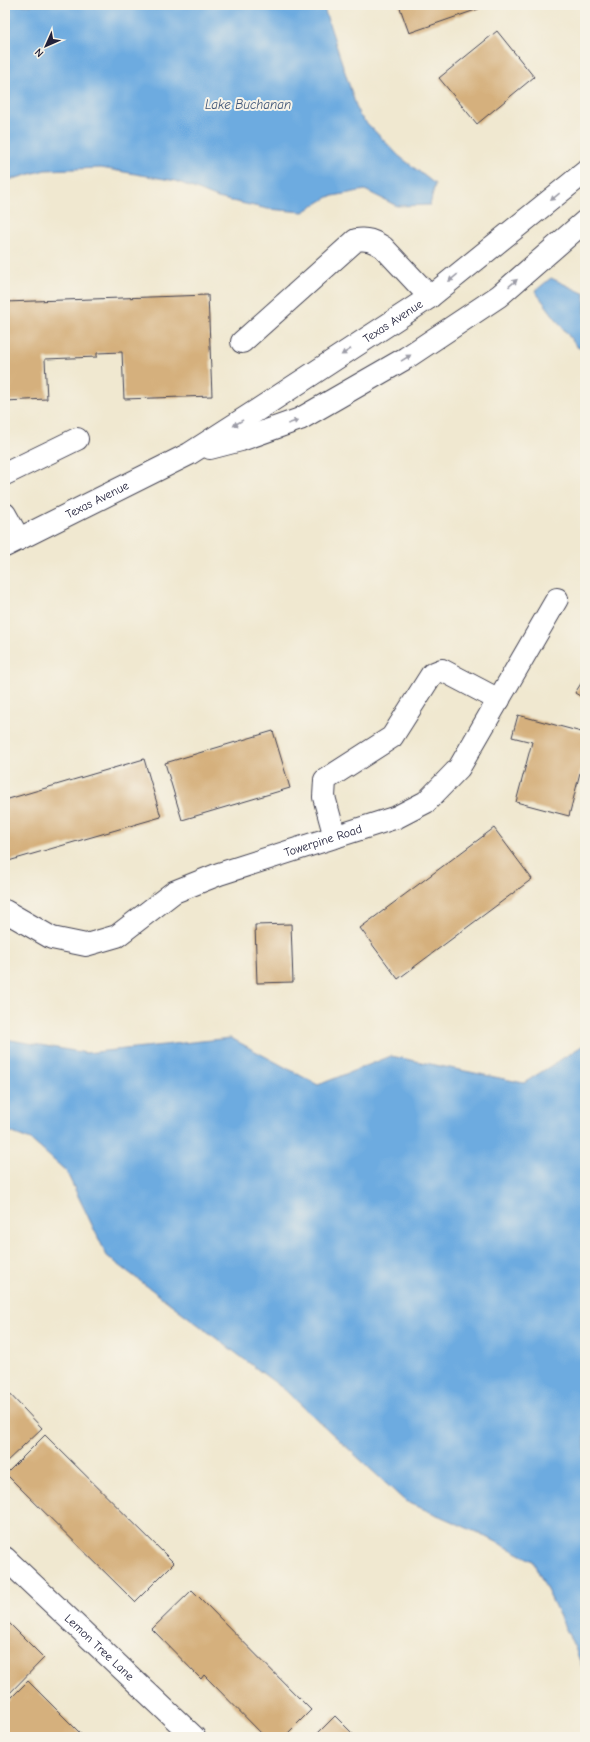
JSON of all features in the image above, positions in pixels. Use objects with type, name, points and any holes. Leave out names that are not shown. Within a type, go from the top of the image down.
[{"type":"street","name":"Texas Avenue","points":[[12,543],[189,454],[430,297],[585,172]]},
{"type":"street","name":"Texas Avenue","points":[[189,454],[240,440],[300,419],[400,362],[499,296],[585,221]]},
{"type":"street","points":[[242,342],[356,240],[365,238],[374,241],[383,247],[430,297]]},
{"type":"street","points":[[5,474],[77,439]]},
{"type":"street","points":[[5,514],[12,543]]},
{"type":"street","name":"Towerpine Road","points":[[5,911],[52,938],[86,945],[117,936],[174,892],[219,874],[397,817],[426,802],[459,768],[557,599]]},
{"type":"street","points":[[335,837],[324,797],[325,780],[392,737],[432,674],[442,670],[499,700]]},
{"type":"street","name":"Lemon Tree Lane","points":[[5,1558],[194,1737]]},
{"type":"water","name":"Lake Buchanan","points":[[5,5],[323,5],[359,115],[399,156],[435,184],[430,205],[397,206],[365,190],[328,197],[303,212],[268,209],[218,198],[176,181],[101,168],[45,170],[5,181]]},
{"type":"water","points":[[551,278],[585,294],[585,350],[577,347],[535,291]]},
{"type":"water","points":[[231,1038],[318,1085],[391,1056],[524,1083],[585,1044],[585,1674],[575,1648],[533,1561],[483,1535],[405,1501],[285,1390],[107,1256],[66,1171],[31,1140],[5,1130],[5,1039],[86,1053]]},
{"type":"building","points":[[399,5],[483,5],[484,7],[409,33]]},
{"type":"building","points":[[497,31],[534,77],[477,124],[439,78]]},
{"type":"building","points":[[208,295],[212,396],[124,399],[122,352],[97,353],[97,357],[45,359],[47,399],[5,401],[5,302]]},
{"type":"building","points":[[585,677],[585,699],[575,693]]},
{"type":"building","points":[[518,715],[585,733],[585,753],[569,816],[516,802],[532,742],[512,737]]},
{"type":"building","points":[[273,731],[290,788],[182,820],[165,763]]},
{"type":"building","points":[[144,759],[161,817],[5,862],[5,800]]},
{"type":"building","points":[[494,828],[532,879],[398,979],[360,928]]},
{"type":"building","points":[[291,924],[293,982],[257,983],[255,925]]},
{"type":"building","points":[[5,1389],[42,1428],[5,1463]]},
{"type":"building","points":[[45,1435],[174,1563],[135,1602],[6,1474]]},
{"type":"building","points":[[192,1590],[311,1710],[284,1737],[265,1737],[204,1675],[201,1679],[152,1629]]},
{"type":"building","points":[[5,1619],[44,1658],[5,1698]]},
{"type":"building","points":[[28,1681],[84,1737],[5,1737],[5,1704]]},
{"type":"building","points":[[335,1716],[356,1737],[314,1737]]}]
